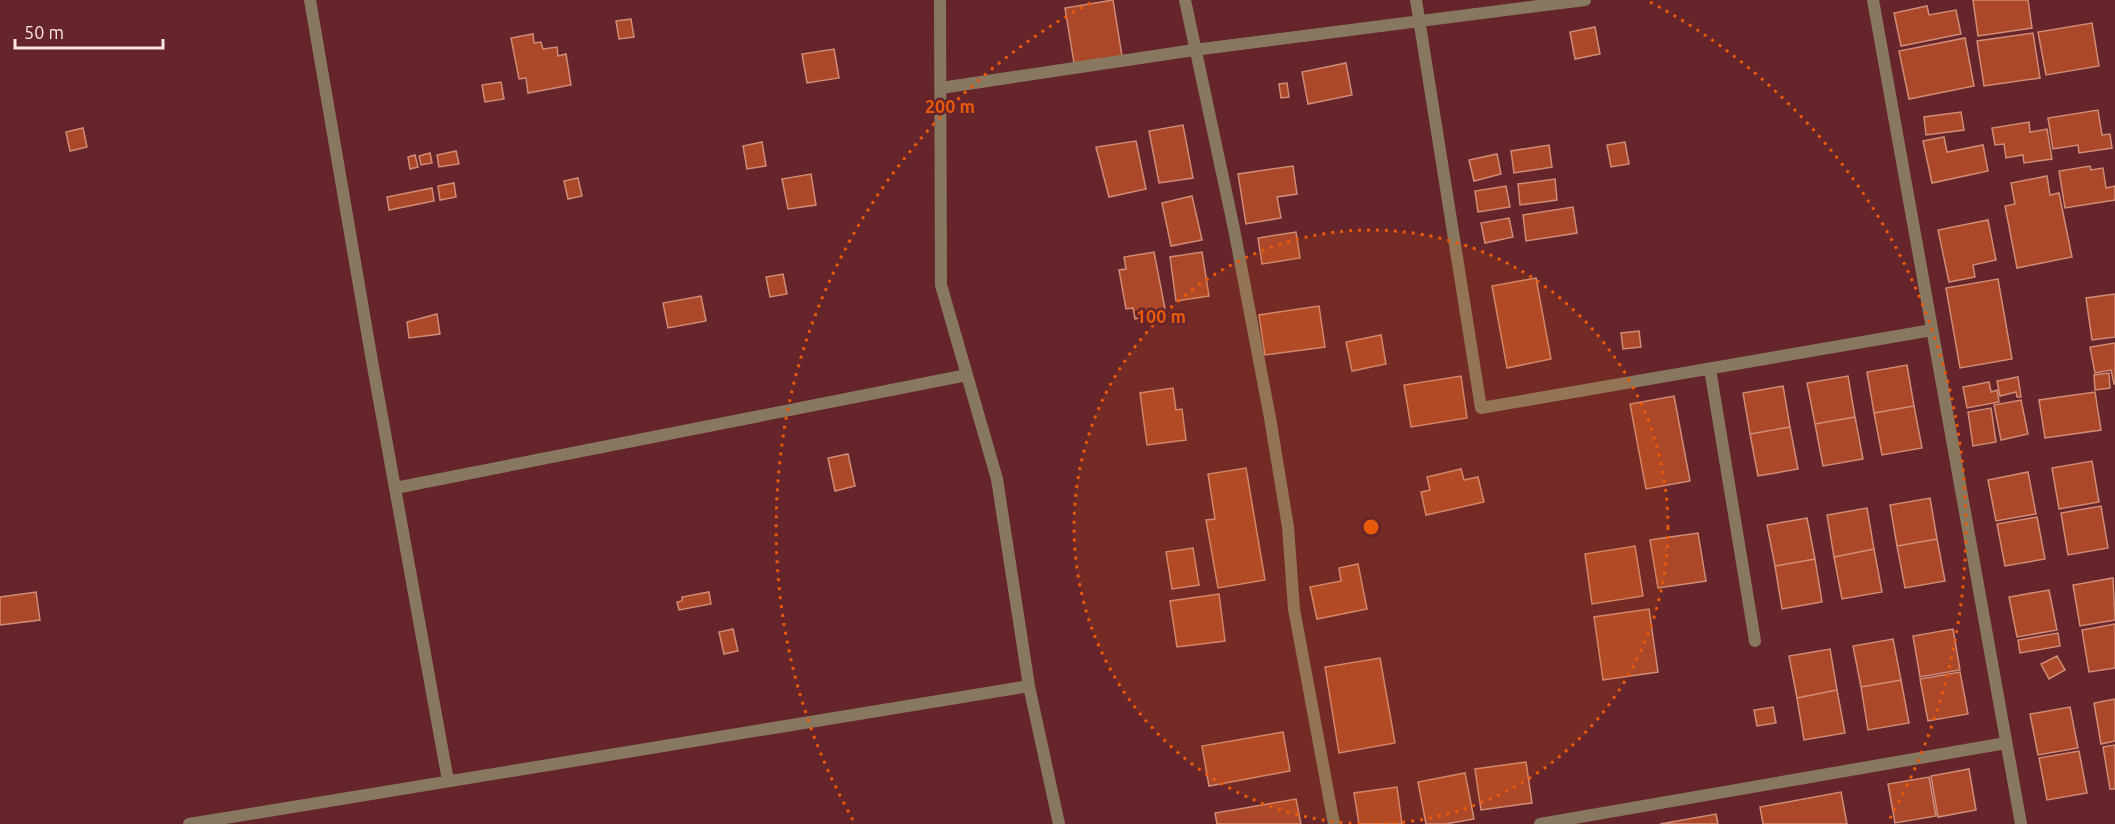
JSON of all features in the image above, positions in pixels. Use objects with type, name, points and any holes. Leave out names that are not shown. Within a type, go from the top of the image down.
[{"type":"street","points":[[310,0],[448,781]]},
{"type":"street","points":[[940,0],[941,285],[997,479],[1029,686],[1059,824]]},
{"type":"street","points":[[1185,0],[1234,229],[1270,418],[1288,526],[1294,609],[1334,824]]},
{"type":"street","points":[[1416,0],[1481,408],[1932,330]]},
{"type":"street","points":[[941,88],[1194,50],[1585,0]]},
{"type":"street","points":[[1873,0],[2021,824]]},
{"type":"street","points":[[1710,369],[1755,641]]},
{"type":"street","points":[[395,489],[967,375]]},
{"type":"street","points":[[189,824],[1029,686]]},
{"type":"street","points":[[1540,824],[2006,743]]},
{"type":"building","points":[[1113,0],[1122,56],[1074,63],[1065,8]]},
{"type":"building","points":[[1973,0],[2028,0],[2032,28],[1978,36]]},
{"type":"building","points":[[1927,6],[1929,15],[1956,10],[1961,34],[1901,46],[1894,13]]},
{"type":"building","points":[[631,19],[634,37],[619,39],[616,21]]},
{"type":"building","points":[[2092,23],[2099,66],[2046,75],[2038,32]]},
{"type":"building","points":[[1595,27],[1600,54],[1575,59],[1570,32]]},
{"type":"building","points":[[2033,33],[2040,78],[1984,86],[1977,41]]},
{"type":"building","points":[[533,34],[534,43],[541,42],[543,49],[557,47],[558,56],[566,54],[571,85],[528,93],[526,78],[519,79],[511,38]]},
{"type":"building","points":[[1965,38],[1974,86],[1909,99],[1899,51]]},
{"type":"building","points":[[834,49],[839,78],[807,83],[802,54]]},
{"type":"building","points":[[1346,63],[1352,95],[1308,104],[1302,72]]},
{"type":"building","points":[[501,82],[504,99],[485,102],[482,85]]},
{"type":"building","points":[[1287,83],[1289,97],[1281,98],[1279,84]]},
{"type":"building","points":[[2098,110],[2102,135],[2110,134],[2112,148],[2079,153],[2078,145],[2053,149],[2048,118]]},
{"type":"building","points":[[1961,112],[1964,130],[1926,135],[1924,117]]},
{"type":"building","points":[[2029,122],[2030,132],[2047,129],[2052,159],[2024,163],[2023,155],[2006,158],[2004,144],[1995,145],[1992,128]]},
{"type":"building","points":[[1183,125],[1193,178],[1159,183],[1149,131]]},
{"type":"building","points":[[83,128],[87,147],[70,151],[66,132]]},
{"type":"building","points":[[1944,137],[1947,152],[1983,145],[1988,171],[1932,183],[1923,141]]},
{"type":"building","points":[[1136,141],[1146,189],[1109,197],[1096,147]]},
{"type":"building","points":[[762,142],[766,166],[747,169],[743,146]]},
{"type":"building","points":[[1625,142],[1629,164],[1611,167],[1607,145]]},
{"type":"building","points":[[1549,145],[1552,167],[1514,173],[1511,151]]},
{"type":"building","points":[[456,151],[459,164],[439,167],[437,155]]},
{"type":"building","points":[[430,153],[432,163],[421,165],[419,156]]},
{"type":"building","points":[[1497,154],[1501,174],[1474,181],[1469,160]]},
{"type":"building","points":[[415,155],[418,167],[410,169],[408,157]]},
{"type":"building","points":[[1293,166],[1297,194],[1277,197],[1281,218],[1246,224],[1238,174]]},
{"type":"building","points":[[2090,166],[2091,170],[2103,168],[2106,188],[2115,186],[2115,200],[2065,208],[2059,171]]},
{"type":"building","points":[[811,174],[816,205],[788,209],[782,179]]},
{"type":"building","points":[[2047,176],[2050,195],[2059,193],[2072,257],[2017,268],[2005,206],[2015,204],[2011,183]]},
{"type":"building","points":[[578,178],[582,196],[568,199],[564,181]]},
{"type":"building","points":[[1555,179],[1557,200],[1520,205],[1518,184]]},
{"type":"building","points":[[454,183],[456,197],[440,200],[438,186]]},
{"type":"building","points":[[1506,186],[1510,207],[1478,212],[1475,191]]},
{"type":"building","points":[[432,188],[434,201],[389,210],[387,197]]},
{"type":"building","points":[[1192,196],[1202,240],[1171,246],[1162,203]]},
{"type":"building","points":[[1573,207],[1577,233],[1526,241],[1523,215]]},
{"type":"building","points":[[1509,218],[1513,237],[1485,243],[1481,223]]},
{"type":"building","points":[[1988,220],[1996,260],[1973,265],[1975,277],[1949,282],[1938,230]]},
{"type":"building","points":[[1296,232],[1300,258],[1262,264],[1258,238]]},
{"type":"building","points":[[1154,252],[1166,314],[1135,319],[1133,308],[1126,309],[1119,270],[1126,269],[1124,257]]},
{"type":"building","points":[[1202,252],[1209,296],[1176,301],[1170,257]]},
{"type":"building","points":[[783,274],[787,294],[770,297],[766,277]]},
{"type":"building","points":[[1536,278],[1551,359],[1507,368],[1492,286]]},
{"type":"building","points":[[1998,279],[2012,359],[1960,368],[1946,288]]},
{"type":"building","points":[[2115,294],[2115,337],[2092,340],[2086,298]]},
{"type":"building","points":[[701,296],[706,321],[668,328],[663,303]]},
{"type":"building","points":[[1319,306],[1325,347],[1265,355],[1259,315]]},
{"type":"building","points":[[437,314],[440,334],[409,338],[407,322]]},
{"type":"building","points":[[1639,331],[1641,347],[1623,349],[1621,333]]},
{"type":"building","points":[[1381,335],[1386,364],[1352,371],[1346,342]]},
{"type":"building","points":[[2115,343],[2114,384],[2111,370],[2095,373],[2090,347]]},
{"type":"building","points":[[1907,365],[1914,406],[1874,413],[1867,372]]},
{"type":"building","points":[[2109,373],[2110,388],[2095,390],[2094,375]]},
{"type":"building","points":[[1461,376],[1467,418],[1411,427],[1404,385]]},
{"type":"building","points":[[1848,376],[1855,417],[1815,424],[1807,383]]},
{"type":"building","points":[[2018,377],[2021,397],[2017,397],[2016,392],[2000,396],[1997,381]]},
{"type":"building","points":[[1989,382],[1991,392],[1997,390],[1999,402],[1967,408],[1963,387]]},
{"type":"building","points":[[1783,386],[1790,427],[1750,434],[1743,393]]},
{"type":"building","points":[[1173,388],[1176,410],[1182,409],[1186,440],[1147,445],[1140,393]]},
{"type":"building","points":[[2095,392],[2101,430],[2045,438],[2039,400]]},
{"type":"building","points":[[1674,396],[1690,481],[1646,489],[1630,404]]},
{"type":"building","points":[[2021,400],[2028,434],[2001,440],[1994,405]]},
{"type":"building","points":[[1914,406],[1922,448],[1882,455],[1874,413]]},
{"type":"building","points":[[1991,408],[1996,442],[1973,446],[1968,412]]},
{"type":"building","points":[[1855,417],[1863,459],[1823,466],[1815,424]]},
{"type":"building","points":[[1790,427],[1798,469],[1758,476],[1750,434]]},
{"type":"building","points":[[848,454],[855,486],[835,491],[828,458]]},
{"type":"building","points":[[2092,461],[2099,502],[2059,509],[2052,468]]},
{"type":"building","points":[[1246,468],[1265,580],[1218,588],[1206,520],[1215,519],[1208,474]]},
{"type":"building","points":[[1461,469],[1464,480],[1478,477],[1484,502],[1426,515],[1421,492],[1430,490],[1427,477]]},
{"type":"building","points":[[2028,472],[2036,514],[1996,521],[1988,480]]},
{"type":"building","points":[[1930,498],[1937,539],[1897,546],[1890,505]]},
{"type":"building","points":[[2101,506],[2108,548],[2068,555],[2061,513]]},
{"type":"building","points":[[1867,508],[1874,549],[1834,557],[1827,515]]},
{"type":"building","points":[[2037,517],[2045,559],[2005,566],[1997,524]]},
{"type":"building","points":[[1807,518],[1815,559],[1775,566],[1767,525]]},
{"type":"building","points":[[1698,533],[1706,581],[1658,588],[1650,540]]},
{"type":"building","points":[[1937,539],[1945,581],[1905,588],[1897,546]]},
{"type":"building","points":[[1635,546],[1643,596],[1592,604],[1585,554]]},
{"type":"building","points":[[1193,548],[1199,585],[1172,589],[1166,552]]},
{"type":"building","points":[[1874,549],[1882,592],[1842,599],[1834,557]]},
{"type":"building","points":[[1815,559],[1822,602],[1782,609],[1775,566]]},
{"type":"building","points":[[1358,564],[1367,609],[1317,619],[1310,587],[1341,581],[1339,568]]},
{"type":"building","points":[[2113,578],[2115,620],[2080,626],[2073,585]]},
{"type":"building","points":[[2049,590],[2057,630],[2017,637],[2009,597]]},
{"type":"building","points":[[36,592],[40,620],[0,625],[0,597]]},
{"type":"building","points":[[709,592],[711,604],[679,610],[677,602],[682,601],[682,597]]},
{"type":"building","points":[[1219,594],[1225,641],[1177,647],[1170,601]]},
{"type":"building","points":[[1649,609],[1658,672],[1603,680],[1594,617]]},
{"type":"building","points":[[2115,624],[2115,668],[2089,672],[2082,630]]},
{"type":"building","points":[[733,629],[738,651],[724,654],[719,632]]},
{"type":"building","points":[[1953,629],[1960,670],[1920,677],[1913,636]]},
{"type":"building","points":[[2058,633],[2060,646],[2020,653],[2018,640]]},
{"type":"building","points":[[1893,639],[1901,680],[1861,687],[1853,646]]},
{"type":"building","points":[[1830,649],[1837,690],[1797,698],[1789,656]]},
{"type":"building","points":[[2057,656],[2065,670],[2049,679],[2041,664]]},
{"type":"building","points":[[1380,658],[1395,743],[1339,753],[1325,667]]},
{"type":"building","points":[[1960,672],[1968,714],[1928,721],[1920,679]]},
{"type":"building","points":[[1901,680],[1909,723],[1868,730],[1861,687]]},
{"type":"building","points":[[1837,690],[1845,733],[1804,740],[1797,698]]},
{"type":"building","points":[[2115,699],[2115,741],[2101,744],[2094,703]]},
{"type":"building","points":[[1773,707],[1776,723],[1757,726],[1754,710]]},
{"type":"building","points":[[2070,707],[2078,748],[2038,755],[2030,714]]},
{"type":"building","points":[[1283,732],[1290,771],[1209,786],[1202,746]]},
{"type":"building","points":[[2115,745],[2115,789],[2110,789],[2103,747]]},
{"type":"building","points":[[2079,751],[2087,793],[2047,800],[2039,758]]},
{"type":"building","points":[[1526,762],[1532,803],[1481,810],[1475,769]]},
{"type":"building","points":[[1969,769],[1976,810],[1938,817],[1931,776]]},
{"type":"building","points":[[1465,773],[1474,819],[1446,824],[1426,824],[1418,782]]},
{"type":"building","points":[[1929,777],[1936,816],[1895,823],[1888,784]]},
{"type":"building","points":[[1397,787],[1402,824],[1359,824],[1354,793]]},
{"type":"building","points":[[1841,792],[1847,824],[1763,824],[1760,807]]},
{"type":"building","points":[[1296,799],[1301,824],[1217,824],[1215,813]]},
{"type":"building","points":[[1716,814],[1718,824],[1660,824]]}]
